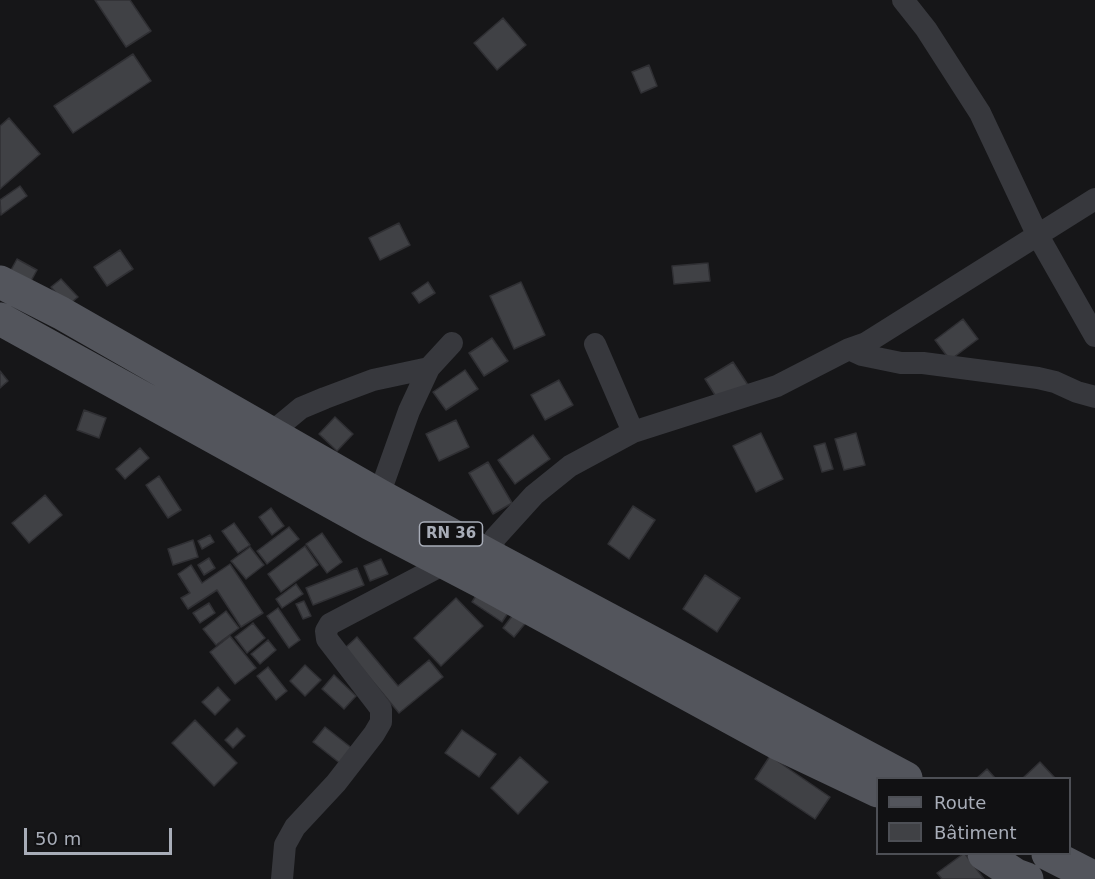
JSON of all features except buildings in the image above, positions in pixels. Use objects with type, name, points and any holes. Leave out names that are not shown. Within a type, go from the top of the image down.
[{"type":"main road","name":"RN 36","points":[[0,282],[61,313],[490,556],[904,777]]},
{"type":"main road","name":"RN 36","points":[[0,319],[369,523],[777,743],[876,789]]},
{"type":"main road","points":[[986,855],[1027,879]]},
{"type":"main road","points":[[1050,855],[1095,878]]},
{"type":"street","points":[[903,0],[926,29],[980,113],[1037,234],[1095,336]]},
{"type":"street","points":[[490,556],[495,538],[534,495],[570,466],[633,432],[777,386],[849,349],[866,343],[1095,199]]},
{"type":"street","points":[[379,495],[409,411],[429,368],[452,343]]},
{"type":"street","points":[[595,344],[633,432]]},
{"type":"street","points":[[849,349],[862,355],[902,363],[923,363],[1038,378],[1095,397]]},
{"type":"street","points":[[272,432],[301,408],[373,380],[429,368]]},
{"type":"street","points":[[282,879],[285,845],[295,827],[336,783],[381,722],[381,709],[327,639],[326,631],[330,624],[446,563]]}]
